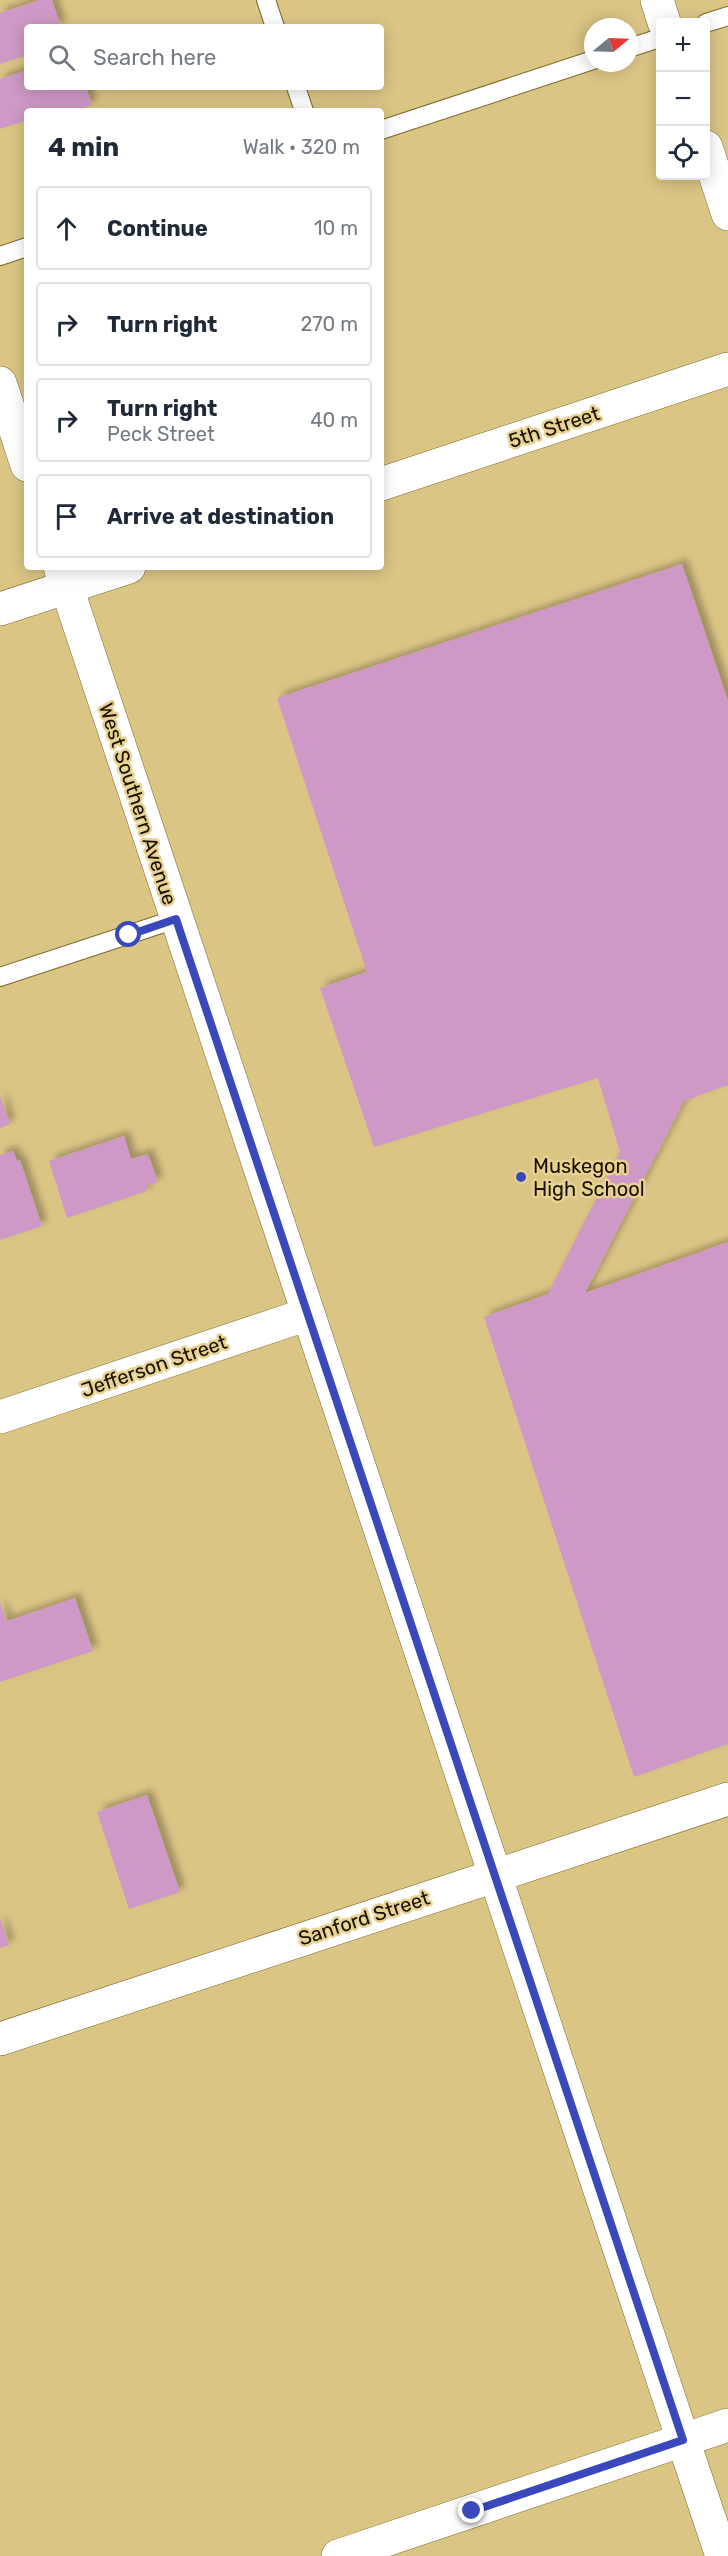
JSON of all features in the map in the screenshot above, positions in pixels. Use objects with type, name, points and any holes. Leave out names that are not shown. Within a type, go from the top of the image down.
[{"type":"street","points":[[657,0],[663,18]]},
{"type":"street","points":[[710,162],[728,214]]},
{"type":"street","name":"5th Street","points":[[384,483],[728,369]]},
{"type":"street","points":[[0,383],[24,456]]},
{"type":"street","points":[[0,609],[63,578],[111,570]]},
{"type":"street","name":"West Southern Avenue","points":[[63,578],[493,1875],[722,2556]]},
{"type":"street","name":"Jefferson Street","points":[[0,1417],[308,1314]]},
{"type":"street","name":"Sanford Street","points":[[0,2039],[728,1798]]},
{"type":"street","points":[[338,2556],[728,2425]]},
{"type":"lane","points":[[266,0],[274,24]]},
{"type":"lane","points":[[710,21],[728,16]]},
{"type":"lane","points":[[638,45],[656,39]]},
{"type":"lane","points":[[384,129],[584,63]]},
{"type":"lane","points":[[297,90],[303,108]]},
{"type":"lane","points":[[0,256],[24,248]]},
{"type":"lane","points":[[0,977],[176,919]]},
{"type":"building","points":[[40,0],[52,0],[60,24],[24,24],[24,56],[0,64],[0,13]]},
{"type":"building","points":[[24,71],[24,90],[87,90],[92,105],[82,108],[24,108],[24,121],[0,129],[0,79]]},
{"type":"building","points":[[682,564],[728,701],[728,1085],[684,1101],[585,1293],[728,1242],[728,1744],[634,1777],[484,1317],[548,1294],[620,1152],[598,1078],[374,1147],[320,988],[367,972],[277,698]]},
{"type":"building","points":[[0,1096],[10,1124],[0,1128]]},
{"type":"building","points":[[124,1136],[131,1159],[148,1154],[158,1182],[146,1186],[147,1191],[67,1218],[49,1161]]},
{"type":"building","points":[[13,1151],[17,1161],[20,1160],[42,1226],[0,1240],[0,1155]]},
{"type":"building","points":[[75,1598],[93,1651],[0,1682],[0,1603],[7,1621]]},
{"type":"building","points":[[147,1795],[180,1892],[129,1909],[97,1812]]},
{"type":"building","points":[[0,1918],[9,1945],[0,1948]]},
{"type":"place","name":"Muskegon High School","points":[[521,1177]]},
{"type":"route","points":[[129,935],[176,919],[683,2440],[472,2511]]}]
